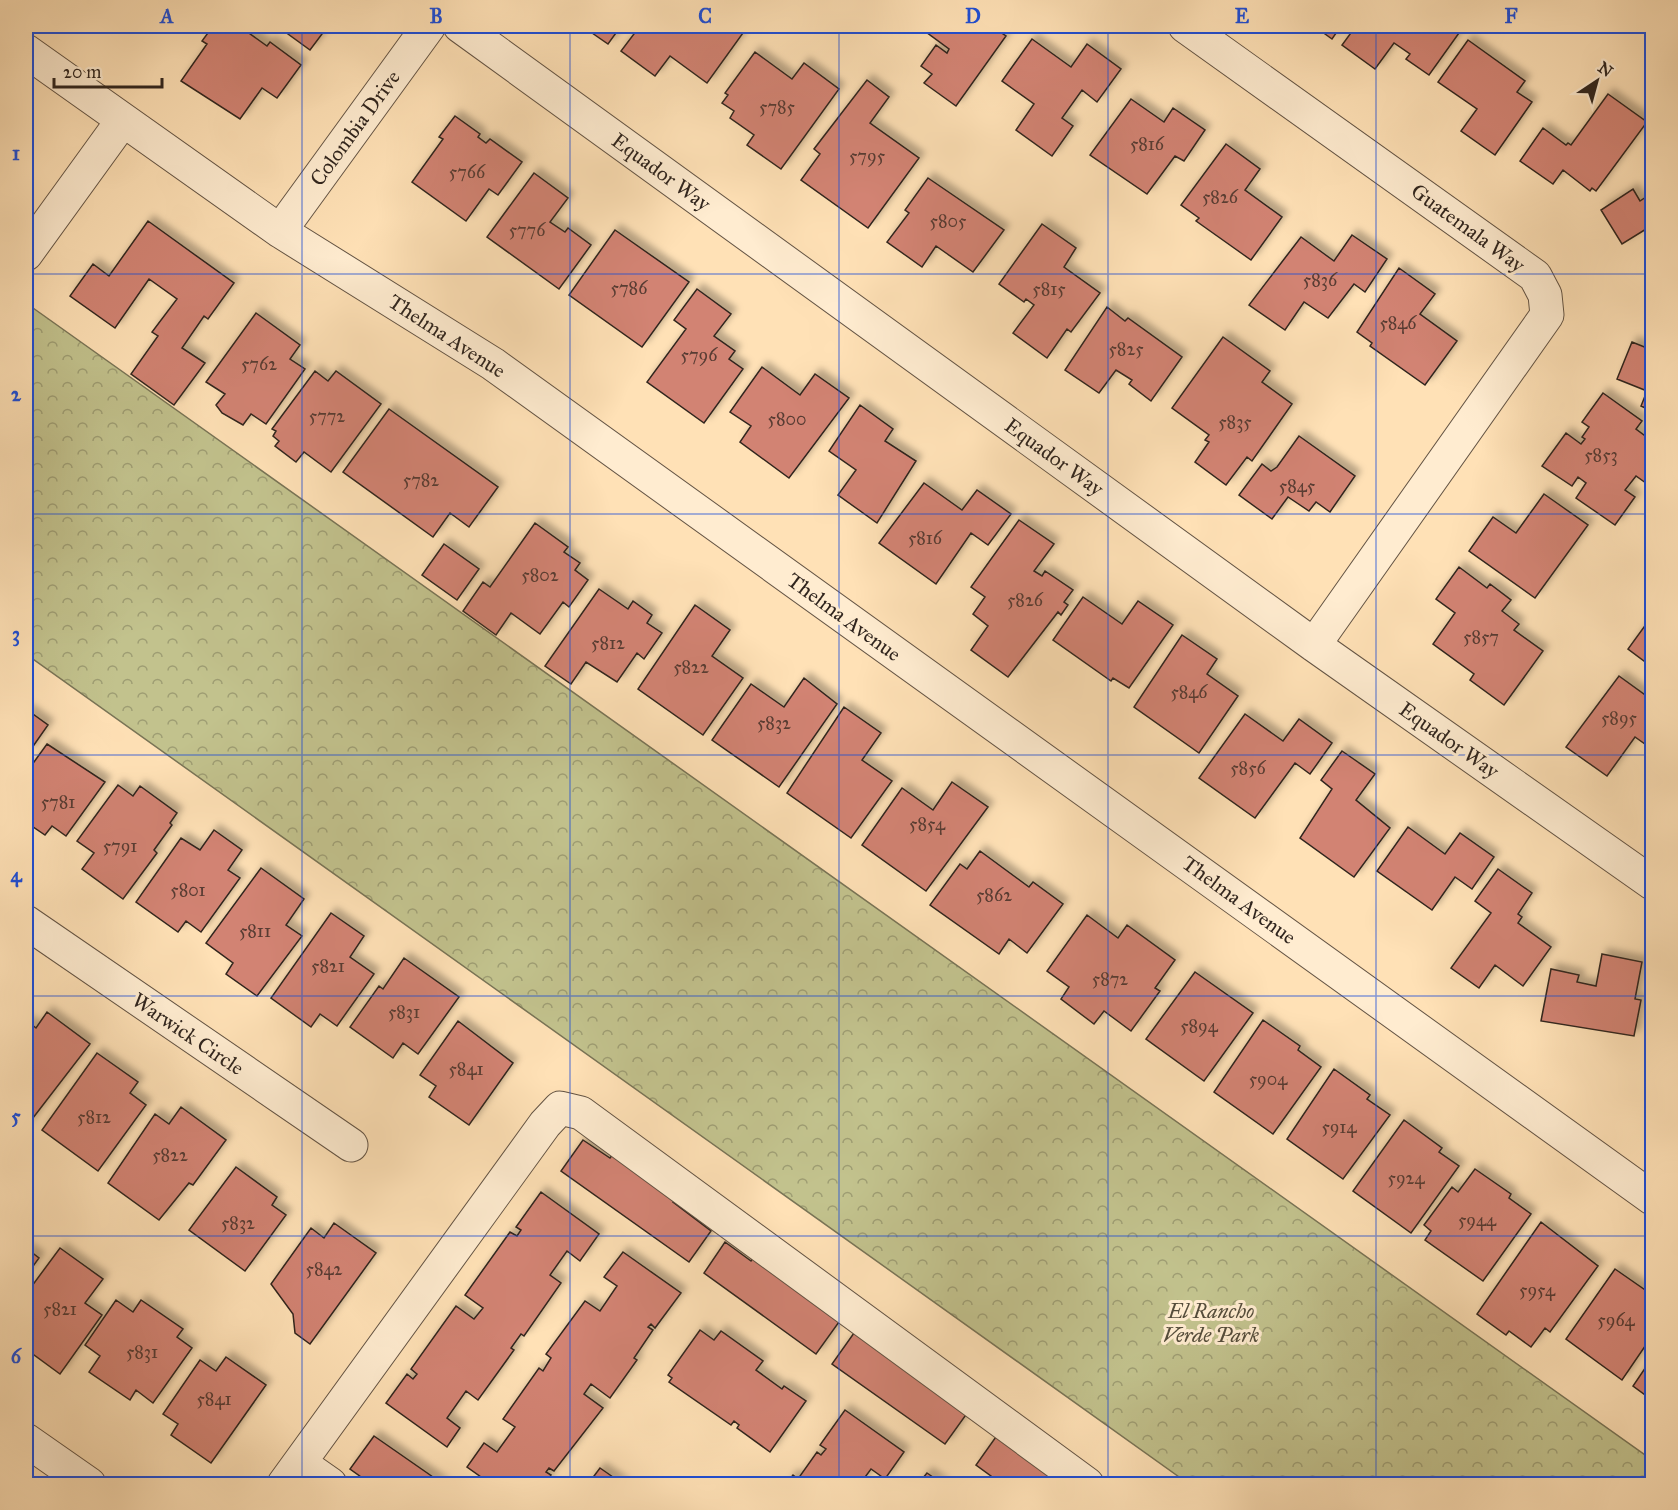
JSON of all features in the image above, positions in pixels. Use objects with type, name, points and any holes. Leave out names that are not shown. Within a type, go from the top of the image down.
[{"type":"street","name":"Colombia Drive","points":[[280,231],[429,26]]},
{"type":"street","name":"Equador Way","points":[[460,26],[1314,645],[1653,883]]},
{"type":"street","name":"Guatemala Way","points":[[1185,26],[1535,276],[1545,295],[1547,315],[1314,645]]},
{"type":"street","name":"Thelma Avenue","points":[[26,51],[280,231],[493,364],[1653,1198]]},
{"type":"street","points":[[26,254],[123,120]]},
{"type":"street","name":"Warwick Circle","points":[[26,922],[351,1145]]},
{"type":"street","points":[[330,1485],[292,1474],[544,1124],[560,1108],[581,1113],[1087,1485]]},
{"type":"street","points":[[26,1440],[89,1485]]},
{"type":"green space","name":"El Rancho Verde Park","points":[[26,303],[1652,1460],[1652,1484],[1189,1484],[26,654]]},
{"type":"building","points":[[213,26],[239,26],[267,46],[270,42],[301,65],[277,98],[262,88],[240,119],[181,81],[207,44],[202,41]]},
{"type":"building","points":[[277,26],[328,26],[310,50]]},
{"type":"building","points":[[582,26],[621,26],[608,44]]},
{"type":"building","points":[[640,26],[733,26],[743,33],[707,83],[670,56],[655,76],[621,51]]},
{"type":"building","points":[[912,26],[991,26],[1006,36],[956,106],[924,83],[932,74],[921,66],[936,45],[947,53],[949,49],[923,30],[919,32]]},
{"type":"building","points":[[1314,26],[1341,26],[1332,39]]},
{"type":"building","points":[[1356,26],[1464,26],[1429,75],[1406,59],[1410,54],[1394,43],[1375,69],[1342,45]]},
{"type":"building","points":[[1032,39],[1071,67],[1087,44],[1121,69],[1097,102],[1082,90],[1062,118],[1073,126],[1052,156],[1016,130],[1034,104],[1002,81]]},
{"type":"building","points":[[1468,40],[1525,81],[1517,92],[1532,102],[1495,155],[1461,131],[1477,109],[1438,82]]},
{"type":"building","points":[[755,52],[792,79],[804,63],[839,89],[781,169],[747,145],[754,135],[730,118],[734,111],[722,103],[728,95],[725,93]]},
{"type":"building","points":[[867,80],[889,97],[870,123],[919,158],[868,228],[801,180],[820,154],[814,149]]},
{"type":"building","points":[[1608,94],[1647,122],[1596,191],[1592,188],[1590,191],[1563,170],[1553,184],[1520,161],[1543,128],[1566,145],[1568,143],[1571,145]]},
{"type":"building","points":[[1131,99],[1164,122],[1173,108],[1205,130],[1184,161],[1175,156],[1147,194],[1090,155]]},
{"type":"building","points":[[455,116],[480,134],[478,137],[486,143],[490,139],[522,162],[498,195],[489,189],[466,221],[412,182],[443,139],[439,137]]},
{"type":"building","points":[[1226,144],[1260,169],[1245,190],[1282,217],[1251,260],[1196,221],[1199,218],[1181,205]]},
{"type":"building","points":[[534,173],[568,198],[550,222],[565,232],[568,228],[591,245],[559,289],[487,237]]},
{"type":"building","points":[[928,178],[1004,230],[973,272],[936,246],[922,267],[887,242],[909,213],[905,210]]},
{"type":"building","points":[[1633,189],[1640,201],[1652,193],[1652,229],[1651,226],[1622,244],[1601,210]]},
{"type":"building","points":[[148,221],[234,283],[208,319],[204,316],[182,348],[205,363],[174,405],[131,374],[158,336],[152,332],[177,299],[149,279],[115,328],[70,296],[93,264],[109,276]]},
{"type":"building","points":[[1042,224],[1076,248],[1064,267],[1100,293],[1071,332],[1067,329],[1047,358],[1013,333],[1034,305],[1026,299],[1024,302],[999,284]]},
{"type":"building","points":[[615,230],[689,282],[642,347],[569,295]]},
{"type":"building","points":[[1352,235],[1387,259],[1365,292],[1354,284],[1328,318],[1304,302],[1285,330],[1249,305],[1301,237],[1334,261]]},
{"type":"building","points":[[1399,268],[1435,294],[1420,314],[1457,341],[1425,385],[1370,346],[1372,343],[1357,332]]},
{"type":"building","points":[[697,289],[731,314],[714,336],[735,351],[729,359],[743,369],[704,423],[647,382],[686,329],[674,320]]},
{"type":"building","points":[[1107,307],[1125,321],[1128,318],[1182,357],[1151,401],[1129,384],[1132,380],[1116,370],[1099,393],[1065,370]]},
{"type":"building","points":[[256,313],[300,345],[290,359],[305,369],[266,424],[251,414],[243,425],[222,413],[216,405],[225,394],[206,382]]},
{"type":"building","points":[[1223,337],[1270,371],[1262,382],[1292,404],[1252,461],[1247,457],[1226,485],[1195,462],[1209,442],[1205,440],[1209,435],[1172,408]]},
{"type":"building","points":[[1632,342],[1652,350],[1652,411],[1641,406],[1647,391],[1617,379]]},
{"type":"building","points":[[762,367],[800,395],[815,374],[849,398],[789,478],[740,442],[751,426],[730,412]]},
{"type":"building","points":[[315,371],[328,381],[336,371],[381,404],[331,472],[304,452],[296,462],[275,446],[279,441],[273,436],[276,431],[272,429]]},
{"type":"building","points":[[1603,393],[1642,421],[1636,429],[1652,441],[1652,483],[1650,486],[1636,476],[1625,490],[1635,497],[1615,525],[1576,498],[1586,483],[1578,477],[1572,486],[1542,466],[1566,433],[1581,444],[1585,439],[1582,437],[1589,427],[1582,422]]},
{"type":"building","points":[[860,405],[893,429],[885,441],[916,461],[877,523],[838,495],[856,470],[829,451]]},
{"type":"building","points":[[389,409],[498,487],[469,527],[450,513],[433,537],[343,472]]},
{"type":"building","points":[[1299,436],[1355,476],[1330,512],[1316,502],[1309,511],[1288,497],[1272,519],[1239,495],[1262,464],[1271,471],[1277,467]]},
{"type":"building","points":[[924,483],[962,510],[977,490],[1011,514],[988,545],[971,533],[936,584],[879,543]]},
{"type":"building","points":[[1544,494],[1588,525],[1535,598],[1469,551],[1493,517],[1516,533]]},
{"type":"building","points":[[1019,520],[1054,544],[1034,571],[1042,576],[1045,571],[1073,590],[1064,602],[1068,605],[1061,615],[1058,612],[1008,677],[971,650],[988,626],[973,614],[985,597],[971,587]]},
{"type":"building","points":[[535,523],[568,547],[564,552],[580,563],[575,570],[588,580],[569,607],[563,602],[540,634],[511,613],[496,635],[463,611],[483,582],[490,587]]},
{"type":"building","points":[[444,544],[479,569],[457,600],[422,575]]},
{"type":"building","points":[[1459,567],[1487,588],[1490,584],[1511,600],[1502,611],[1519,624],[1514,630],[1543,651],[1504,705],[1470,680],[1474,674],[1433,644],[1455,613],[1436,599]]},
{"type":"building","points":[[599,589],[628,609],[633,601],[652,615],[647,623],[662,633],[644,659],[637,653],[617,682],[586,662],[571,684],[545,666]]},
{"type":"building","points":[[1083,597],[1122,624],[1138,601],[1173,625],[1129,688],[1113,678],[1111,681],[1053,640]]},
{"type":"building","points":[[695,605],[730,630],[712,656],[743,678],[703,735],[638,689]]},
{"type":"building","points":[[1652,616],[1652,667],[1628,649]]},
{"type":"building","points":[[1182,635],[1217,659],[1207,674],[1238,696],[1199,753],[1134,707]]},
{"type":"building","points":[[1619,676],[1652,700],[1652,749],[1635,737],[1607,776],[1566,747]]},
{"type":"building","points":[[804,678],[837,704],[779,787],[712,740],[751,684],[784,707]]},
{"type":"building","points":[[844,707],[881,733],[862,760],[892,781],[851,838],[787,793]]},
{"type":"building","points":[[26,709],[48,725],[29,752],[26,751]]},
{"type":"building","points":[[1245,714],[1283,741],[1299,719],[1332,743],[1310,774],[1295,763],[1255,818],[1199,778]]},
{"type":"building","points":[[47,744],[105,782],[66,836],[52,826],[45,835],[26,822],[26,773]]},
{"type":"building","points":[[1342,751],[1375,774],[1356,800],[1390,828],[1354,877],[1300,838],[1332,789],[1321,780]]},
{"type":"building","points":[[952,782],[988,807],[926,891],[862,845],[902,788],[933,810]]},
{"type":"building","points":[[118,785],[133,796],[140,786],[177,813],[170,823],[172,825],[154,850],[157,853],[123,899],[82,869],[94,853],[77,841]]},
{"type":"building","points":[[1408,827],[1445,854],[1460,833],[1494,857],[1472,889],[1455,877],[1432,910],[1377,871]]},
{"type":"building","points":[[214,830],[242,850],[228,870],[240,878],[201,932],[186,921],[178,932],[136,902],[181,838],[200,850]]},
{"type":"building","points":[[980,851],[1029,887],[1033,882],[1063,904],[1027,953],[1009,939],[999,954],[930,905],[960,864],[967,869]]},
{"type":"building","points":[[261,868],[304,899],[286,925],[302,936],[257,996],[226,974],[233,963],[206,943]]},
{"type":"building","points":[[1498,869],[1532,893],[1518,914],[1522,917],[1518,923],[1551,947],[1523,986],[1495,965],[1479,988],[1451,968],[1491,913],[1475,901]]},
{"type":"building","points":[[331,913],[364,936],[350,957],[374,974],[337,1026],[320,1014],[311,1027],[271,998]]},
{"type":"building","points":[[1087,915],[1118,938],[1127,925],[1175,960],[1155,988],[1160,991],[1131,1031],[1104,1011],[1094,1024],[1061,999],[1069,987],[1047,971]]},
{"type":"building","points":[[1602,954],[1642,962],[1635,999],[1641,1000],[1634,1036],[1541,1021],[1551,969],[1579,975],[1577,982],[1596,986]]},
{"type":"building","points":[[404,958],[459,997],[418,1054],[403,1043],[393,1058],[350,1027],[379,986],[383,989]]},
{"type":"building","points":[[1195,972],[1253,1013],[1204,1081],[1146,1039]]},
{"type":"building","points":[[47,1012],[90,1044],[26,1127],[26,1020],[36,1028]]},
{"type":"building","points":[[1263,1020],[1300,1046],[1298,1050],[1321,1067],[1273,1134],[1214,1092]]},
{"type":"building","points":[[458,1021],[513,1063],[469,1125],[429,1097],[436,1086],[420,1075]]},
{"type":"building","points":[[97,1053],[138,1082],[130,1093],[146,1105],[98,1171],[42,1130]]},
{"type":"building","points":[[1334,1069],[1370,1095],[1367,1099],[1390,1115],[1343,1179],[1287,1139]]},
{"type":"building","points":[[181,1107],[226,1140],[193,1185],[189,1183],[159,1220],[108,1183],[155,1114],[169,1124]]},
{"type":"building","points":[[1404,1120],[1442,1148],[1439,1152],[1459,1166],[1411,1233],[1353,1191]]},
{"type":"building","points":[[583,1140],[610,1158],[613,1154],[675,1199],[673,1202],[711,1231],[689,1262],[561,1171]]},
{"type":"building","points":[[236,1167],[277,1197],[272,1205],[286,1215],[245,1271],[189,1230]]},
{"type":"building","points":[[1475,1169],[1511,1194],[1509,1198],[1531,1214],[1483,1281],[1425,1240],[1431,1231],[1424,1225],[1452,1187],[1458,1192]]},
{"type":"building","points":[[541,1192],[599,1234],[580,1261],[567,1251],[550,1275],[561,1283],[524,1336],[521,1334],[511,1348],[514,1350],[478,1400],[466,1391],[447,1418],[460,1428],[447,1447],[386,1403],[407,1374],[413,1379],[417,1374],[411,1369],[456,1306],[474,1319],[483,1308],[465,1295],[510,1232],[517,1236],[521,1230],[516,1227]]},
{"type":"building","points":[[1541,1222],[1598,1266],[1550,1332],[1545,1328],[1531,1347],[1509,1331],[1506,1335],[1477,1314]]},
{"type":"building","points":[[334,1223],[376,1253],[310,1344],[295,1333],[293,1314],[271,1284],[311,1228],[324,1238]]},
{"type":"building","points":[[725,1242],[751,1261],[754,1256],[839,1322],[816,1354],[704,1273]]},
{"type":"building","points":[[26,1248],[39,1258],[26,1276]]},
{"type":"building","points":[[60,1248],[103,1279],[85,1303],[102,1315],[60,1374],[26,1349],[31,1342],[26,1338],[26,1294]]},
{"type":"building","points":[[623,1252],[681,1293],[655,1328],[651,1324],[648,1327],[653,1330],[634,1358],[637,1360],[610,1398],[591,1384],[584,1394],[603,1408],[554,1471],[549,1468],[546,1472],[551,1475],[544,1484],[491,1484],[467,1467],[484,1443],[497,1452],[515,1427],[503,1419],[539,1368],[543,1371],[551,1358],[546,1354],[585,1301],[600,1311],[617,1286],[604,1277]]},
{"type":"building","points":[[1615,1269],[1648,1292],[1645,1297],[1652,1303],[1652,1336],[1622,1380],[1566,1339]]},
{"type":"building","points":[[116,1300],[133,1312],[141,1300],[183,1329],[177,1337],[192,1348],[153,1403],[136,1390],[130,1400],[89,1372],[100,1356],[85,1345]]},
{"type":"building","points":[[700,1330],[714,1340],[721,1331],[763,1361],[756,1370],[782,1389],[784,1386],[806,1401],[770,1452],[737,1428],[739,1425],[734,1421],[731,1425],[669,1382],[672,1378],[668,1375]]},
{"type":"building","points":[[854,1333],[968,1412],[945,1444],[832,1364]]},
{"type":"building","points":[[226,1357],[266,1385],[211,1463],[171,1435],[178,1424],[163,1414],[200,1360],[216,1371]]},
{"type":"building","points":[[1652,1358],[1652,1400],[1633,1386]]},
{"type":"building","points":[[845,1410],[904,1452],[885,1479],[871,1469],[860,1484],[786,1484],[793,1475],[798,1479],[817,1452],[821,1455],[826,1449],[820,1445]]},
{"type":"building","points":[[998,1434],[1074,1484],[1002,1484],[976,1465]]},
{"type":"building","points":[[374,1436],[443,1484],[371,1484],[350,1469]]},
{"type":"building","points":[[600,1468],[623,1484],[588,1484]]},
{"type":"building","points":[[927,1473],[943,1484],[918,1484]]}]
